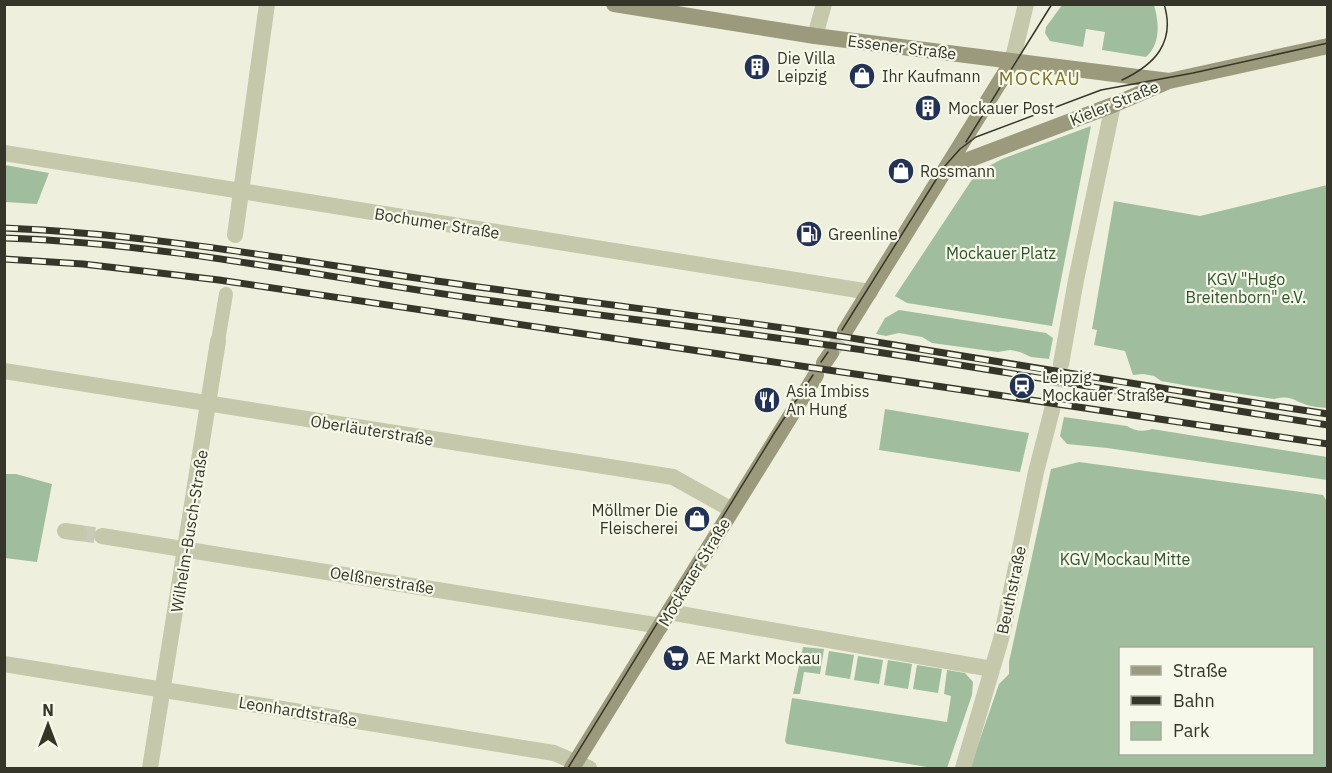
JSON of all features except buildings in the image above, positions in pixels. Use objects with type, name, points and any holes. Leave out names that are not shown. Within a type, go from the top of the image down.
[{"type":"main road","name":"Essener Straße","points":[[614,4],[815,36],[1012,62]]},
{"type":"main road","name":"Kieler Straße","points":[[952,165],[1113,105],[1168,81],[1328,46]]},
{"type":"main road","name":"Kieler Straße","points":[[1012,62],[1168,81]]},
{"type":"main road","points":[[845,331],[952,165],[1012,62]]},
{"type":"main road","name":"Mockauer Straße","points":[[579,766],[665,619],[824,364]]},
{"type":"street","points":[[235,235],[267,4]]},
{"type":"street","points":[[815,36],[824,4]]},
{"type":"street","points":[[1012,62],[1026,4]]},
{"type":"street","points":[[1061,364],[1076,280],[1113,105]]},
{"type":"street","name":"Bochumer Straße","points":[[4,153],[870,292]]},
{"type":"street","name":"Wilhelm-Busch-Straße","points":[[150,768],[226,294]]},
{"type":"street","name":"Oberläuterstraße","points":[[4,370],[673,477],[732,510]]},
{"type":"street","name":"Beuthstraße","points":[[963,768],[1001,639],[1036,472],[1052,410]]},
{"type":"street","name":"Oelßnerstraße","points":[[102,536],[992,669]]},
{"type":"street","name":"Leonhardtstraße","points":[[4,664],[554,753],[579,766]]},
{"type":"green space","points":[[1062,5],[1154,5],[1158,32],[1154,46],[1146,57],[1102,50],[1105,32],[1086,29],[1083,47],[1050,41],[1045,33],[1046,27]]},
{"type":"green space","name":"Mockauer Platz","points":[[1091,126],[1052,326],[907,303],[895,296],[971,181],[983,169],[1002,159]]},
{"type":"green space","points":[[5,165],[49,173],[37,204],[5,202]]},
{"type":"green space","name":"KGV \"Hugo Breitenborn\" e.V.","points":[[1327,185],[1327,408],[1309,406],[1289,398],[1274,399],[1161,381],[1154,376],[1143,374],[1133,375],[1125,351],[1094,345],[1097,330],[1092,329],[1114,201],[1200,216]]},
{"type":"green space","points":[[899,310],[1046,333],[1053,338],[1049,359],[1031,357],[1010,350],[998,352],[932,343],[922,337],[899,333],[886,336],[876,334],[885,318]]},
{"type":"green space","points":[[885,409],[1029,433],[1020,472],[879,450]]},
{"type":"green space","points":[[1064,417],[1327,457],[1327,480],[1067,444],[1060,436]]},
{"type":"green space","name":"KGV Mockau Mitte","points":[[1079,462],[1323,495],[1328,503],[1327,768],[970,768],[999,684],[1009,674],[1009,662],[1051,469]]},
{"type":"green space","points":[[5,474],[16,474],[52,484],[37,562],[5,558]]},
{"type":"green space","points":[[803,647],[824,649],[820,674],[804,672],[800,694],[793,694]]},
{"type":"green space","points":[[829,651],[854,655],[850,679],[825,675]]},
{"type":"green space","points":[[858,656],[883,660],[879,684],[854,680]]},
{"type":"green space","points":[[888,660],[912,664],[908,689],[884,685]]},
{"type":"green space","points":[[917,665],[942,669],[938,693],[913,689]]},
{"type":"green space","points":[[947,670],[965,673],[973,682],[972,695],[947,768],[933,768],[787,744],[785,741],[792,698],[947,722],[951,696],[944,694]]},
{"type":"tunnel","points":[[831,353],[845,331]]},
{"type":"tunnel","points":[[1052,410],[1061,364]]},
{"type":"tunnel","points":[[79,533],[102,536]]},
{"type":"tram line","points":[[966,142],[1052,4]]},
{"type":"tram line","points":[[1122,80],[1144,67],[1160,51],[1167,30],[1164,4]]},
{"type":"tram line","points":[[842,330],[944,167],[960,149],[976,137],[1101,90],[1193,73],[1328,43]]},
{"type":"tram line","points":[[821,362],[828,352]]},
{"type":"tram line","points":[[568,768],[775,432],[813,375]]},
{"type":"railway","points":[[4,228],[118,236],[231,250],[870,341],[1328,414]]},
{"type":"railway","points":[[4,238],[120,246],[235,261],[464,297],[870,351],[1328,425]]},
{"type":"railway","points":[[4,259],[83,264],[219,280],[1328,444]]},
{"type":"place","name":"Die Villa Leipzig","points":[[757,67]]},
{"type":"place","name":"Ihr Kaufmann","points":[[862,76]]},
{"type":"place","name":"Mockauer Post","points":[[928,108]]},
{"type":"place","name":"Rossmann","points":[[901,171]]},
{"type":"place","name":"Greenline","points":[[809,234]]},
{"type":"place","name":"Leipzig Mockauer Straße","points":[[1022,386]]},
{"type":"place","name":"Asia Imbiss An Hung","points":[[767,400]]},
{"type":"place","name":"Möllmer Die Fleischerei","points":[[697,519]]},
{"type":"place","name":"AE Markt Mockau","points":[[676,658]]},
{"type":"district","name":"MOCKAU","points":[[1040,78]]}]
